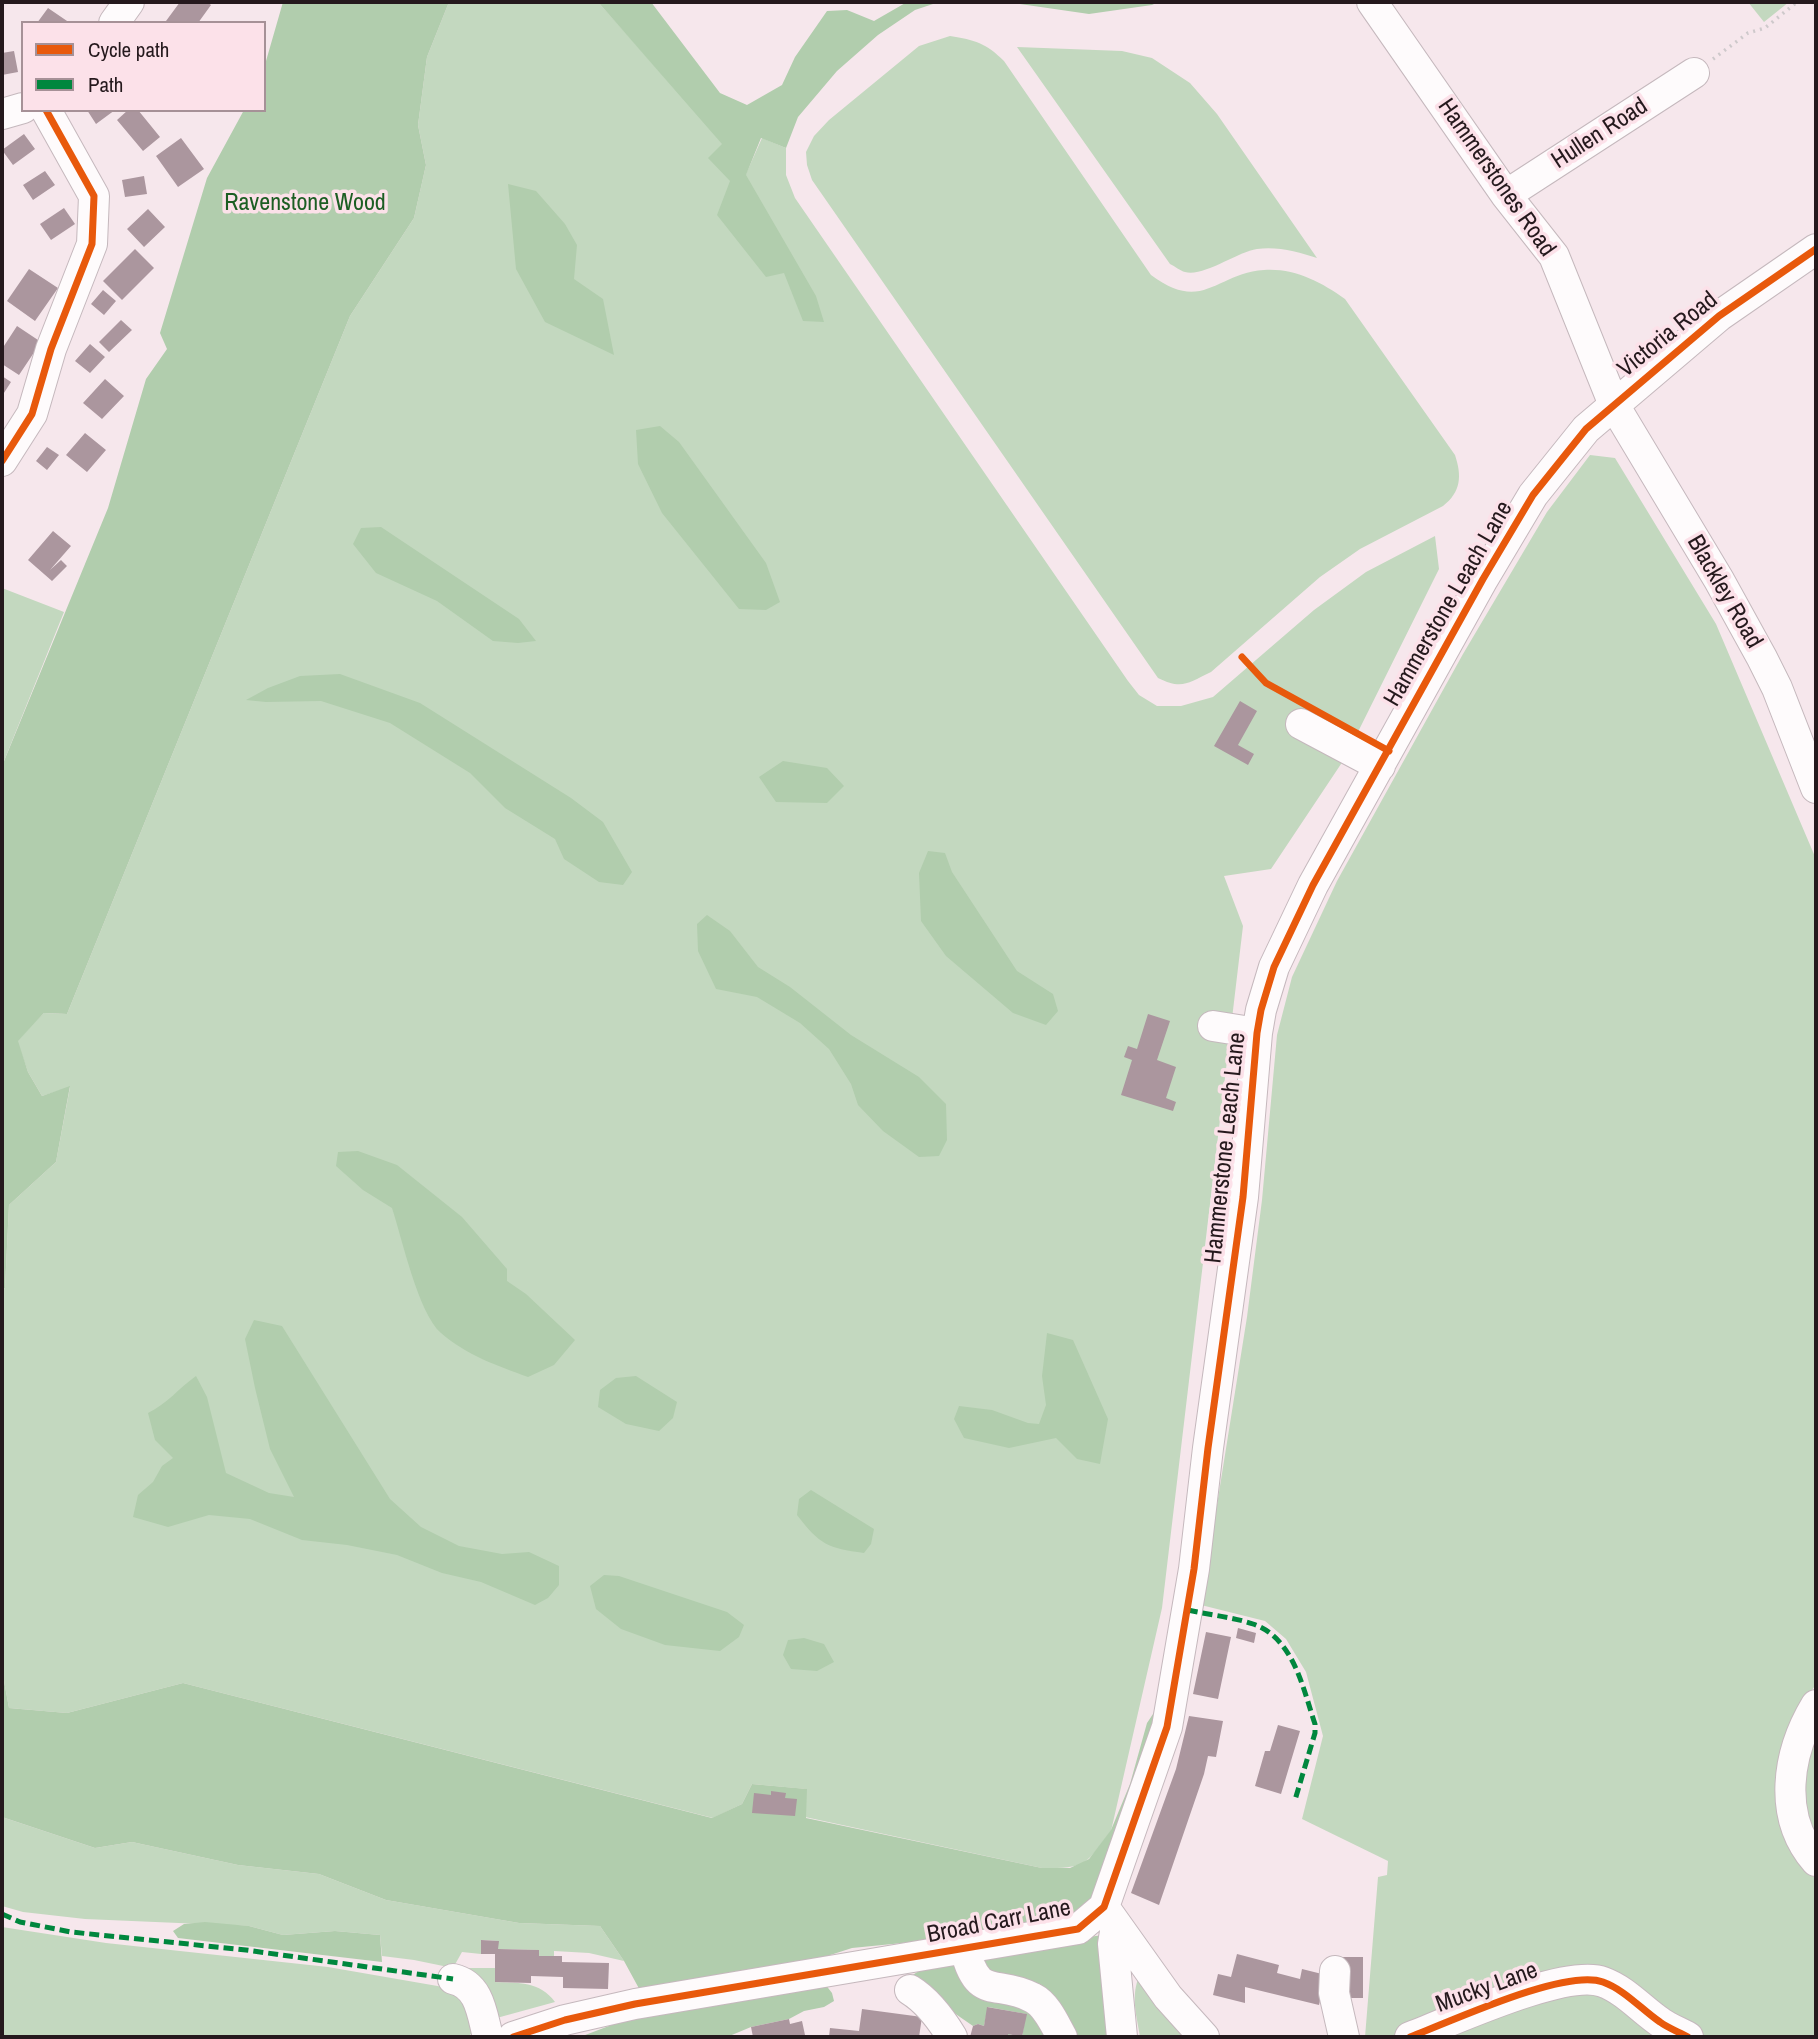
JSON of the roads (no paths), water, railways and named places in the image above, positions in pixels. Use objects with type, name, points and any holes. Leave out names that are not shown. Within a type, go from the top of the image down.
[{"type":"street","points":[[115,21],[128,2]]},
{"type":"street","name":"Hammerstones Road","points":[[1372,2],[1506,195],[1554,256],[1614,405]]},
{"type":"street","name":"Hullen Road","points":[[1506,195],[1694,73]]},
{"type":"street","points":[[2,114],[21,109]]},
{"type":"street","points":[[2,461],[32,414],[51,349],[92,244],[94,196],[47,112]]},
{"type":"street","name":"Victoria Road","points":[[1614,405],[1719,316],[1816,249]]},
{"type":"street","name":"Hammerstone Leach Lane","points":[[1208,1448],[1243,1197],[1257,1032],[1261,1010],[1283,946],[1483,579],[1533,495],[1572,444],[1614,405]]},
{"type":"street","name":"Blackley Road","points":[[1614,405],[1719,580],[1762,658],[1777,688],[1816,788]]},
{"type":"street","points":[[1301,724],[1380,766]]},
{"type":"street","points":[[1213,1026],[1257,1032]]},
{"type":"street","name":"Broad Carr Lane","points":[[513,2037],[565,2020],[635,2004],[965,1950],[1078,1929],[1110,1917],[1167,1727],[1188,1610],[1208,1448]]},
{"type":"street","points":[[1816,1705],[1797,1746],[1790,1781],[1790,1798],[1796,1826],[1800,1838],[1816,1861]]},
{"type":"street","points":[[1110,1917],[1122,2037]]},
{"type":"street","points":[[1110,1917],[1168,1997],[1204,2037]]},
{"type":"street","points":[[965,1950],[973,1976],[984,1985],[1035,1999],[1062,2037]]},
{"type":"street","points":[[1335,1971],[1334,1993],[1344,2037]]},
{"type":"street","points":[[453,1979],[463,1981],[472,1989],[488,2037]]},
{"type":"street","name":"Mucky Lane","points":[[1410,2037],[1558,1982],[1590,1979],[1614,1987],[1661,2022],[1688,2037]]},
{"type":"street","points":[[910,1990],[935,2012],[952,2037]]},
{"type":"park label","name":"Ravenstone Wood","points":[[305,204]]}]
